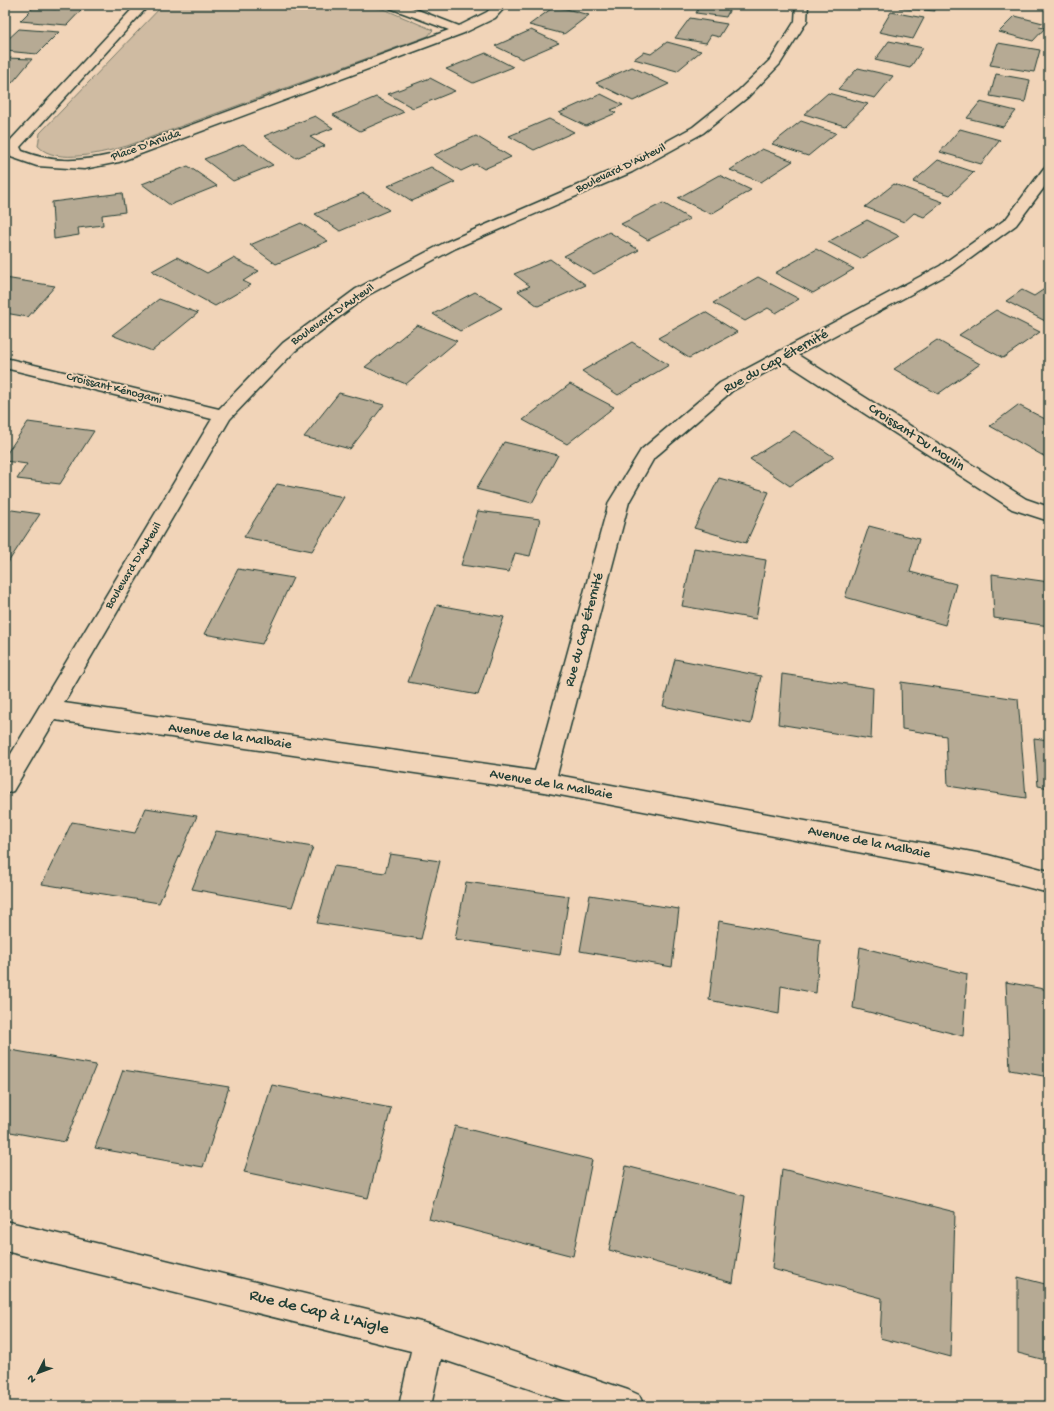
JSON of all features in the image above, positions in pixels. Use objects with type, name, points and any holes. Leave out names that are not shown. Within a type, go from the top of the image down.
[{"type":"street","name":"Place D'Arvida","points":[[143,5],[13,146],[16,154],[37,162],[84,165],[114,159],[460,30],[491,15],[501,5]]},
{"type":"street","points":[[394,5],[460,30]]},
{"type":"street","name":"Boulevard D'Auteuil","points":[[5,784],[223,416],[289,347],[362,292],[451,245],[627,169],[698,130],[743,94],[776,61],[801,21],[802,5]]},
{"type":"street","name":"Rue du Cap Éternité","points":[[544,782],[619,502],[647,454],[726,387],[787,356],[946,269],[1011,222],[1049,171]]},
{"type":"street","name":"Croissant Du Moulin","points":[[787,356],[1019,504],[1049,514]]},
{"type":"street","name":"Croissant Kénogami","points":[[5,363],[223,416]]},
{"type":"street","name":"Avenue de la Malbaie","points":[[48,710],[544,782],[988,866],[1049,882]]},
{"type":"street","name":"Rue de Cap à L'Aigle","points":[[5,1236],[429,1340],[628,1406]]},
{"type":"street","points":[[415,1406],[429,1340]]},
{"type":"shaded area","points":[[163,5],[365,5],[386,10],[433,30],[428,36],[127,146],[94,154],[68,156],[46,152],[38,146],[40,133]]},
{"type":"building","points":[[60,5],[86,5],[67,25],[20,21],[34,7],[56,9]]},
{"type":"building","points":[[700,5],[732,5],[726,17],[696,13]]},
{"type":"building","points":[[899,5],[934,5],[935,11],[899,8]]},
{"type":"building","points":[[555,6],[589,15],[564,34],[529,25]]},
{"type":"building","points":[[891,12],[924,18],[913,39],[879,32]]},
{"type":"building","points":[[1015,16],[1043,23],[1039,27],[1045,28],[1033,41],[999,32]]},
{"type":"building","points":[[690,18],[727,24],[719,37],[711,35],[706,43],[675,38]]},
{"type":"building","points":[[19,29],[59,32],[37,54],[5,51],[5,42]]},
{"type":"building","points":[[531,30],[559,43],[522,59],[495,46]]},
{"type":"building","points":[[889,41],[923,48],[910,68],[875,60]]},
{"type":"building","points":[[667,42],[701,51],[677,71],[634,59],[644,52],[651,54]]},
{"type":"building","points":[[998,43],[1040,50],[1034,72],[990,65]]},
{"type":"building","points":[[486,53],[513,67],[473,83],[446,69]]},
{"type":"building","points":[[6,58],[32,59],[12,83],[5,83]]},
{"type":"building","points":[[632,67],[669,84],[633,101],[596,83]]},
{"type":"building","points":[[858,68],[893,76],[875,98],[838,89]]},
{"type":"building","points":[[996,74],[1030,80],[1025,102],[990,96]]},
{"type":"building","points":[[430,78],[455,91],[413,108],[388,94]]},
{"type":"building","points":[[828,93],[868,104],[845,126],[804,114]]},
{"type":"building","points":[[601,94],[623,105],[611,110],[616,113],[586,126],[559,113]]},
{"type":"building","points":[[376,97],[404,112],[360,131],[333,115]]},
{"type":"building","points":[[980,102],[1016,111],[1003,127],[967,118]]},
{"type":"building","points":[[315,116],[333,128],[310,137],[325,146],[296,158],[264,136]]},
{"type":"building","points":[[549,119],[574,132],[534,150],[509,136]]},
{"type":"building","points":[[801,121],[836,133],[808,156],[772,144]]},
{"type":"building","points":[[960,129],[1000,140],[981,164],[940,152]]},
{"type":"building","points":[[476,136],[511,157],[484,169],[476,164],[461,171],[434,155]]},
{"type":"building","points":[[243,144],[273,165],[233,181],[204,159]]},
{"type":"building","points":[[762,149],[793,161],[761,182],[730,170]]},
{"type":"building","points":[[938,160],[974,172],[950,195],[913,182]]},
{"type":"building","points":[[188,166],[217,186],[170,205],[142,184]]},
{"type":"building","points":[[431,167],[455,182],[412,201],[388,186]]},
{"type":"building","points":[[719,175],[751,190],[711,214],[678,198]]},
{"type":"building","points":[[894,184],[943,202],[924,217],[914,213],[904,222],[865,207]]},
{"type":"building","points":[[122,193],[125,212],[102,215],[103,225],[78,228],[79,235],[54,239],[52,202]]},
{"type":"building","points":[[364,193],[389,210],[340,231],[315,214]]},
{"type":"building","points":[[663,203],[690,219],[648,240],[621,224]]},
{"type":"building","points":[[867,220],[899,236],[861,259],[828,242]]},
{"type":"building","points":[[301,223],[328,241],[276,264],[250,245]]},
{"type":"building","points":[[609,232],[639,250],[594,274],[564,256]]},
{"type":"building","points":[[816,249],[854,269],[813,293],[775,273]]},
{"type":"building","points":[[177,257],[207,273],[233,258],[259,271],[243,281],[251,285],[215,306],[152,271]]},
{"type":"building","points":[[550,259],[586,285],[538,306],[518,291],[530,286],[514,274]]},
{"type":"building","points":[[758,277],[799,299],[776,313],[768,308],[745,321],[713,303]]},
{"type":"building","points":[[5,278],[55,286],[28,317],[5,313]]},
{"type":"building","points":[[1046,288],[1049,289],[1049,323],[1006,301],[1022,290],[1034,296]]},
{"type":"building","points":[[475,292],[502,308],[460,331],[433,314]]},
{"type":"building","points":[[159,299],[198,313],[152,351],[112,335]]},
{"type":"building","points":[[996,310],[1040,332],[1003,358],[959,335]]},
{"type":"building","points":[[705,312],[737,332],[689,358],[658,338]]},
{"type":"building","points":[[417,325],[457,341],[406,384],[365,367]]},
{"type":"building","points":[[937,340],[980,364],[938,394],[894,369]]},
{"type":"building","points":[[632,342],[669,365],[618,395],[582,371]]},
{"type":"building","points":[[570,384],[614,407],[567,444],[523,420]]},
{"type":"building","points":[[339,393],[384,405],[350,449],[304,437]]},
{"type":"building","points":[[1018,405],[1049,421],[1049,459],[990,426]]},
{"type":"building","points":[[28,422],[94,431],[60,484],[17,479],[27,464],[5,461],[5,456]]},
{"type":"building","points":[[794,431],[834,457],[790,486],[750,459]]},
{"type":"building","points":[[504,442],[558,455],[532,503],[476,489]]},
{"type":"building","points":[[719,478],[769,492],[746,543],[694,528]]},
{"type":"building","points":[[277,484],[344,497],[312,551],[244,537]]},
{"type":"building","points":[[5,509],[40,514],[5,567]]},
{"type":"building","points":[[478,511],[540,519],[530,556],[515,553],[509,572],[461,565]]},
{"type":"building","points":[[869,526],[919,539],[910,572],[956,584],[945,625],[845,597]]},
{"type":"building","points":[[694,548],[766,560],[756,619],[682,606]]},
{"type":"building","points":[[238,569],[293,578],[262,644],[204,634]]},
{"type":"building","points":[[992,574],[1049,582],[1049,626],[994,618]]},
{"type":"building","points":[[437,605],[504,617],[478,695],[408,682]]},
{"type":"building","points":[[675,659],[761,676],[751,724],[663,706]]},
{"type":"building","points":[[782,674],[873,688],[871,739],[778,724]]},
{"type":"building","points":[[901,682],[1018,699],[1026,798],[948,786],[946,736],[902,729]]},
{"type":"building","points":[[1034,738],[1049,740],[1049,788],[1038,786]]},
{"type":"building","points":[[146,808],[197,816],[159,903],[42,884],[72,822],[135,833]]},
{"type":"building","points":[[216,831],[313,847],[292,907],[192,889]]},
{"type":"building","points":[[390,854],[440,861],[421,939],[317,923],[334,866],[385,873]]},
{"type":"building","points":[[466,882],[569,896],[560,955],[455,939]]},
{"type":"building","points":[[590,895],[679,909],[672,967],[580,951]]},
{"type":"building","points":[[719,921],[820,940],[816,993],[781,986],[779,1014],[709,1000]]},
{"type":"building","points":[[860,947],[967,974],[963,1036],[853,1008]]},
{"type":"building","points":[[1006,982],[1049,990],[1049,1077],[1010,1070]]},
{"type":"building","points":[[5,1049],[96,1065],[65,1142],[5,1131]]},
{"type":"building","points":[[123,1070],[229,1087],[203,1167],[95,1148]]},
{"type":"building","points":[[272,1085],[391,1108],[368,1198],[244,1172]]},
{"type":"building","points":[[455,1126],[592,1160],[573,1256],[429,1219]]},
{"type":"building","points":[[626,1166],[745,1196],[733,1283],[609,1250]]},
{"type":"building","points":[[782,1169],[955,1212],[951,1357],[880,1338],[882,1298],[772,1269]]},
{"type":"building","points":[[1018,1277],[1049,1285],[1049,1361],[1018,1353]]}]
